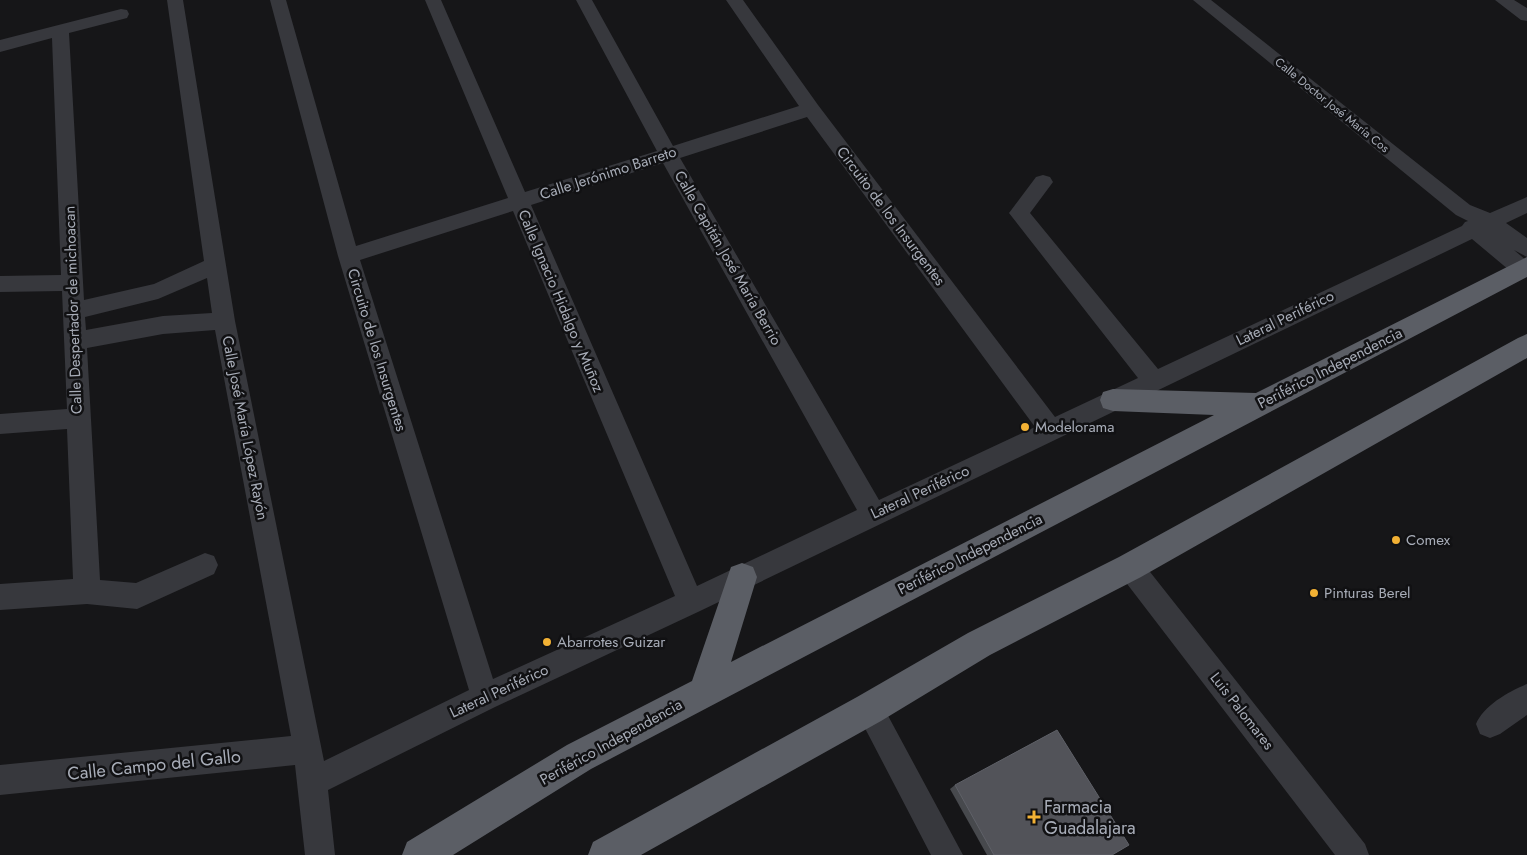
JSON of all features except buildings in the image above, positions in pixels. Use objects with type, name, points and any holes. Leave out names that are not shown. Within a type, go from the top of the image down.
[{"type":"highway","name":"Periférico Independencia","points":[[420,855],[579,757],[1258,405],[1525,261]]},
{"type":"highway","points":[[606,855],[869,709],[979,644],[1130,567],[1525,348]]},
{"type":"highway","points":[[1113,400],[1258,405]]},
{"type":"highway","points":[[705,691],[742,577]]},
{"type":"street","name":"Calle José María López Rayón","points":[[175,0],[224,320],[308,749],[320,855]]},
{"type":"street","name":"Circuito de los Insurgentes","points":[[278,0],[348,256],[485,697]]},
{"type":"street","name":"Calle Ignacio Hidalgo y Muñoz","points":[[433,0],[691,602]]},
{"type":"street","name":"Calle Capitán José María Berrio","points":[[584,0],[668,154],[873,514]]},
{"type":"street","name":"Circuito de los Insurgentes","points":[[734,0],[811,109],[1051,430]]},
{"type":"street","name":"Calle Doctor José María Cos","points":[[1201,0],[1525,261]]},
{"type":"street","points":[[1503,0],[1527,16]]},
{"type":"street","points":[[0,46],[120,14]]},
{"type":"street","name":"Calle Despertador de michoacan","points":[[60,30],[77,418],[87,591]]},
{"type":"street","name":"Calle Jerónimo Barreto","points":[[348,256],[811,109]]},
{"type":"street","points":[[1043,182],[1019,213],[1154,381]]},
{"type":"street","name":"Lateral Periférico","points":[[313,782],[485,697],[691,602],[1154,381],[1475,220],[1527,204]]},
{"type":"street","points":[[72,310],[158,290],[216,265]]},
{"type":"street","points":[[0,284],[72,283]]},
{"type":"street","points":[[158,290],[163,325]]},
{"type":"street","points":[[74,341],[163,325],[224,320]]},
{"type":"street","points":[[0,424],[77,418]]},
{"type":"street","points":[[0,597],[87,591],[137,596],[205,565]]},
{"type":"street","name":"Luis Palomares","points":[[1130,567],[1354,855]]},
{"type":"street","points":[[1490,724],[1527,698]]},
{"type":"street","points":[[869,709],[948,855]]},
{"type":"street","name":"Calle Campo del Gallo","points":[[0,780],[308,749]]},
{"type":"place","name":"Modelorama","points":[[1025,427]]},
{"type":"place","name":"Comex","points":[[1396,540]]},
{"type":"place","name":"Pinturas Berel","points":[[1314,593]]},
{"type":"place","name":"Abarrotes Guizar","points":[[547,642]]},
{"type":"place","name":"Farmacia Guadalajara","points":[[1034,817]]}]
